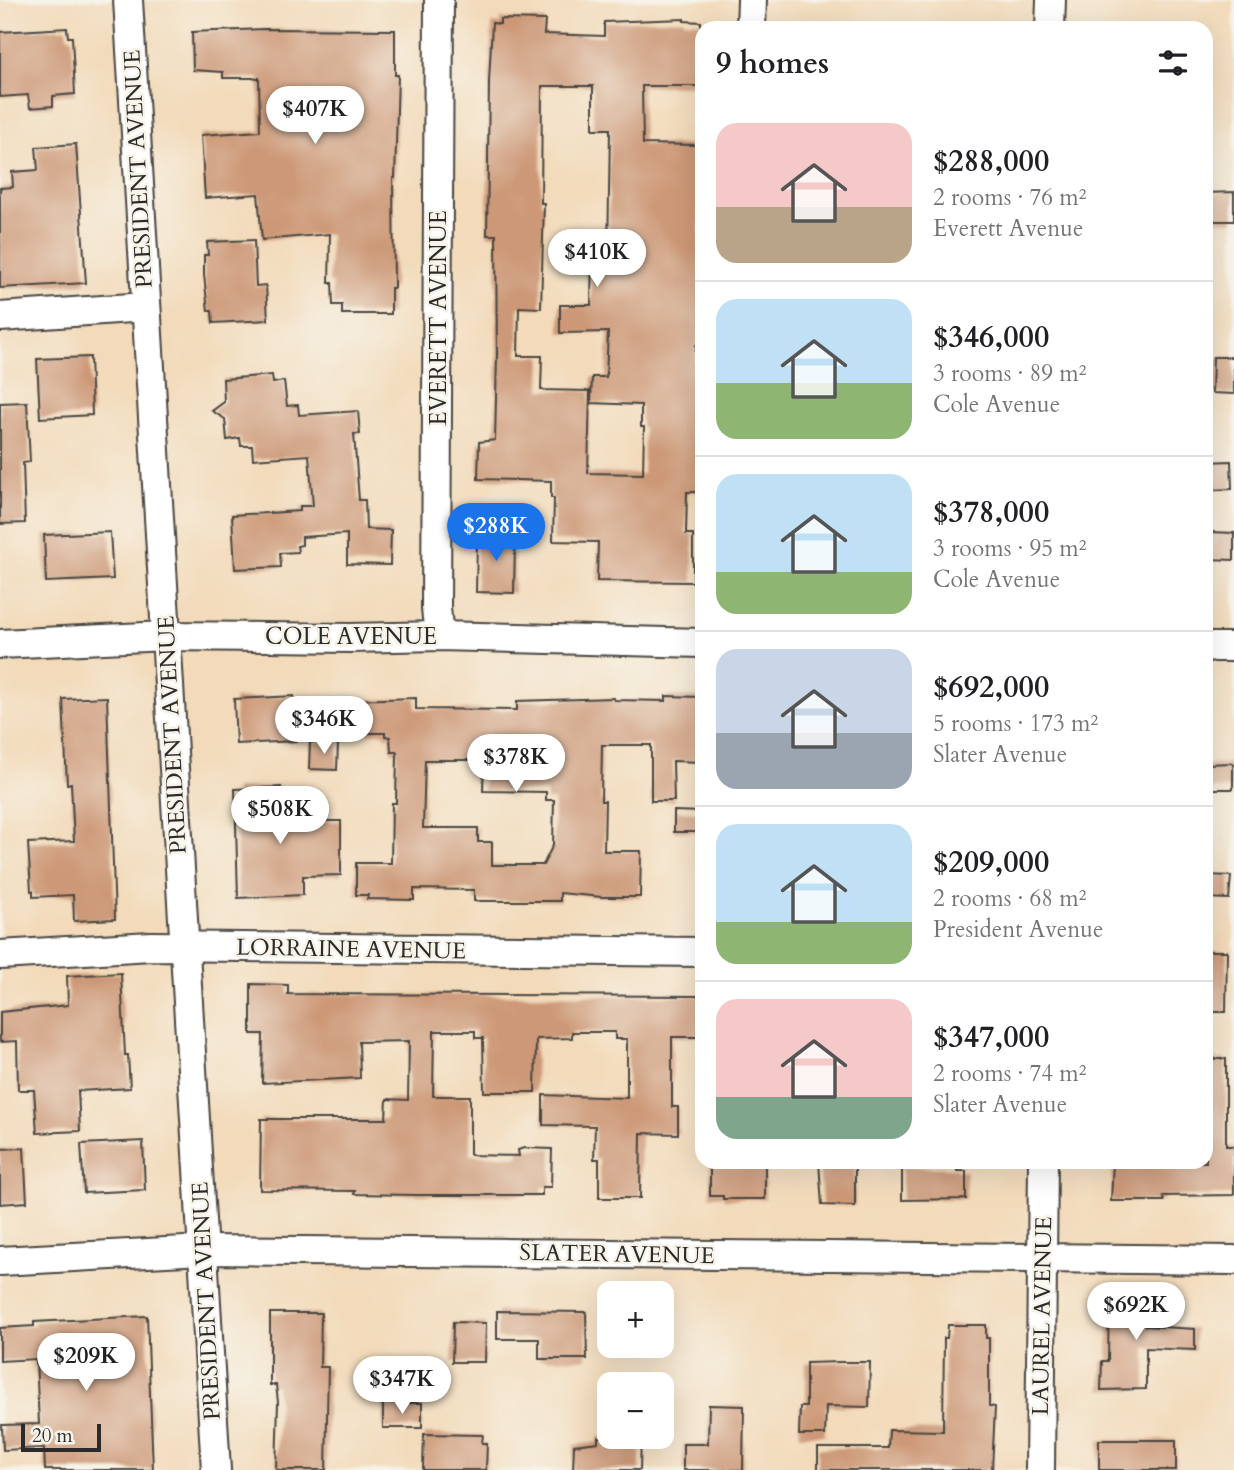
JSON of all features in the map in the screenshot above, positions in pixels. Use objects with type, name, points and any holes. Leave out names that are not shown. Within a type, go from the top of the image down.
[{"type":"street","name":"PRESIDENT AVENUE","points":[[128,0],[216,1470]]},
{"type":"street","name":"EVERETT AVENUE","points":[[439,0],[436,608],[439,636]]},
{"type":"street","points":[[751,21],[752,0]]},
{"type":"street","points":[[1050,21],[1051,0]]},
{"type":"street","points":[[0,317],[146,307]]},
{"type":"street","name":"COLE AVENUE","points":[[0,644],[166,636],[439,636],[695,643]]},
{"type":"street","points":[[1213,647],[1234,647]]},
{"type":"street","name":"LORRAINE AVENUE","points":[[0,956],[151,946],[695,952]]},
{"type":"street","name":"LAUREL AVENUE","points":[[1040,1470],[1043,1169]]},
{"type":"street","name":"SLATER AVENUE","points":[[0,1261],[203,1250],[1234,1260]]},
{"type":"building","points":[[500,19],[545,20],[544,34],[604,36],[604,22],[684,19],[695,22],[695,86],[642,86],[643,144],[695,145],[695,492],[687,492],[686,534],[693,534],[693,582],[597,581],[598,542],[553,541],[554,498],[551,498],[551,481],[478,479],[479,442],[495,440],[496,235],[487,235],[492,23],[500,24]],"holes":[[[542,86],[593,86],[593,129],[610,129],[608,254],[592,253],[591,305],[560,305],[560,333],[608,332],[606,377],[592,377],[591,403],[641,405],[641,427],[644,427],[643,474],[588,473],[590,391],[541,390],[542,356],[518,356],[519,307],[541,308],[544,203],[541,203]]]},
{"type":"building","points":[[67,28],[68,37],[72,37],[75,94],[53,96],[53,106],[30,108],[28,95],[0,97],[0,32]]},
{"type":"building","points":[[264,29],[395,30],[395,75],[398,75],[393,178],[394,288],[391,288],[391,314],[342,314],[342,305],[333,305],[332,283],[329,283],[330,234],[262,240],[258,194],[205,198],[201,135],[260,131],[259,78],[223,78],[223,72],[193,70],[192,32]]},
{"type":"building","points":[[76,144],[86,283],[0,288],[0,188],[13,187],[12,172],[38,170],[36,147]]},
{"type":"building","points":[[1234,192],[1234,221],[1213,221],[1213,193]]},
{"type":"building","points":[[254,240],[256,286],[266,285],[268,320],[213,323],[212,311],[208,311],[204,275],[204,255],[208,255],[207,242]]},
{"type":"building","points":[[90,357],[92,415],[40,418],[37,359]]},
{"type":"building","points":[[1213,357],[1234,357],[1234,394],[1213,393]]},
{"type":"building","points":[[272,375],[273,383],[284,381],[287,406],[298,405],[299,415],[358,411],[360,434],[354,434],[359,500],[365,500],[366,529],[391,530],[390,565],[347,564],[347,534],[302,537],[302,545],[297,546],[298,552],[280,553],[281,567],[235,569],[232,515],[300,511],[300,506],[313,506],[309,455],[253,459],[252,446],[241,446],[240,438],[227,440],[225,419],[212,411],[224,402],[223,379]]},
{"type":"building","points":[[27,402],[30,462],[23,463],[25,523],[0,524],[0,403]]},
{"type":"building","points":[[1231,461],[1232,489],[1213,490],[1213,462]]},
{"type":"building","points":[[481,531],[511,531],[511,542],[515,542],[514,593],[476,592],[477,541],[481,542]]},
{"type":"building","points":[[110,532],[113,579],[46,582],[44,535]]},
{"type":"building","points":[[1213,532],[1234,533],[1234,560],[1213,559]]},
{"type":"building","points":[[294,696],[296,741],[236,744],[234,699]]},
{"type":"building","points":[[666,696],[695,697],[695,762],[673,761],[674,801],[651,801],[651,745],[602,745],[604,851],[641,851],[640,897],[560,893],[560,901],[474,901],[474,890],[414,889],[414,900],[367,899],[368,895],[356,895],[356,863],[391,863],[392,803],[396,803],[397,752],[391,752],[390,737],[385,736],[385,733],[350,733],[351,700],[416,698],[416,709],[517,710],[517,701],[666,701]],"holes":[[[425,760],[484,760],[483,791],[546,792],[546,800],[554,800],[553,845],[543,865],[492,865],[492,842],[478,842],[478,828],[423,828]]]},
{"type":"building","points":[[107,697],[115,919],[74,921],[73,895],[33,897],[28,843],[74,841],[71,783],[67,784],[63,699]]},
{"type":"building","points":[[310,742],[338,743],[337,770],[309,769]]},
{"type":"building","points":[[1233,763],[1233,789],[1213,789],[1213,764]]},
{"type":"building","points":[[281,787],[282,821],[341,821],[341,875],[303,876],[303,895],[238,898],[235,789]]},
{"type":"building","points":[[674,811],[695,812],[695,832],[674,832]]},
{"type":"building","points":[[1213,875],[1231,876],[1229,899],[1213,898]]},
{"type":"building","points":[[1213,951],[1227,951],[1226,1012],[1213,1012]]},
{"type":"building","points":[[121,973],[125,1055],[128,1055],[130,1088],[78,1091],[80,1131],[37,1133],[34,1090],[18,1090],[17,1041],[0,1042],[0,1012],[68,1005],[67,976]]},
{"type":"building","points":[[251,984],[288,985],[288,994],[695,996],[695,1037],[672,1037],[672,1107],[678,1107],[678,1134],[641,1133],[640,1198],[599,1198],[599,1159],[594,1159],[595,1126],[543,1125],[543,1095],[627,1098],[627,1039],[615,1039],[615,1032],[572,1032],[572,1038],[536,1039],[535,1092],[484,1092],[483,1038],[475,1038],[475,1031],[434,1031],[433,1096],[470,1096],[470,1155],[519,1156],[518,1150],[524,1148],[552,1149],[551,1187],[542,1187],[542,1195],[354,1194],[355,1191],[260,1190],[261,1119],[386,1119],[387,1099],[408,1100],[409,1041],[359,1042],[360,1078],[262,1083],[263,1034],[251,1034]]},
{"type":"building","points":[[1213,1059],[1226,1059],[1226,1146],[1234,1146],[1234,1195],[1163,1196],[1164,1201],[1111,1201],[1113,1169],[1213,1169]]},
{"type":"building","points":[[143,1141],[145,1190],[84,1193],[81,1144]]},
{"type":"building","points":[[24,1148],[27,1202],[0,1204],[0,1149]]},
{"type":"building","points":[[710,1169],[765,1169],[765,1199],[723,1199],[723,1196],[710,1196]]},
{"type":"building","points":[[819,1169],[855,1169],[855,1206],[822,1205]]},
{"type":"building","points":[[902,1169],[966,1171],[966,1199],[902,1200]]},
{"type":"building","points":[[1109,1293],[1145,1293],[1145,1326],[1195,1329],[1195,1350],[1146,1348],[1146,1389],[1101,1390],[1102,1361],[1108,1361]]},
{"type":"building","points":[[497,1311],[586,1312],[587,1359],[539,1359],[539,1339],[497,1339]]},
{"type":"building","points":[[270,1313],[321,1313],[320,1367],[328,1367],[326,1470],[276,1470],[278,1402],[276,1385],[270,1385]]},
{"type":"building","points":[[147,1316],[153,1470],[45,1470],[44,1448],[3,1450],[2,1425],[39,1424],[36,1359],[0,1361],[0,1328],[34,1326],[34,1322]]},
{"type":"building","points":[[453,1322],[486,1323],[485,1362],[452,1362]]},
{"type":"building","points":[[948,1325],[986,1325],[986,1338],[989,1338],[989,1406],[995,1407],[992,1470],[818,1470],[818,1448],[888,1448],[889,1430],[943,1431],[944,1338],[947,1338]]},
{"type":"building","points":[[870,1362],[869,1407],[826,1406],[825,1435],[799,1435],[800,1407],[806,1407],[806,1363]]},
{"type":"building","points":[[383,1403],[422,1403],[422,1428],[383,1428]]},
{"type":"building","points":[[709,1405],[744,1406],[743,1470],[683,1470],[683,1444],[708,1444]]},
{"type":"building","points":[[424,1434],[483,1435],[482,1443],[487,1443],[486,1470],[423,1470]]},
{"type":"building","points":[[1099,1440],[1176,1440],[1176,1470],[1099,1470]]},
{"type":"building","points":[[597,1442],[597,1449],[641,1449],[640,1470],[573,1470],[574,1445]]}]
